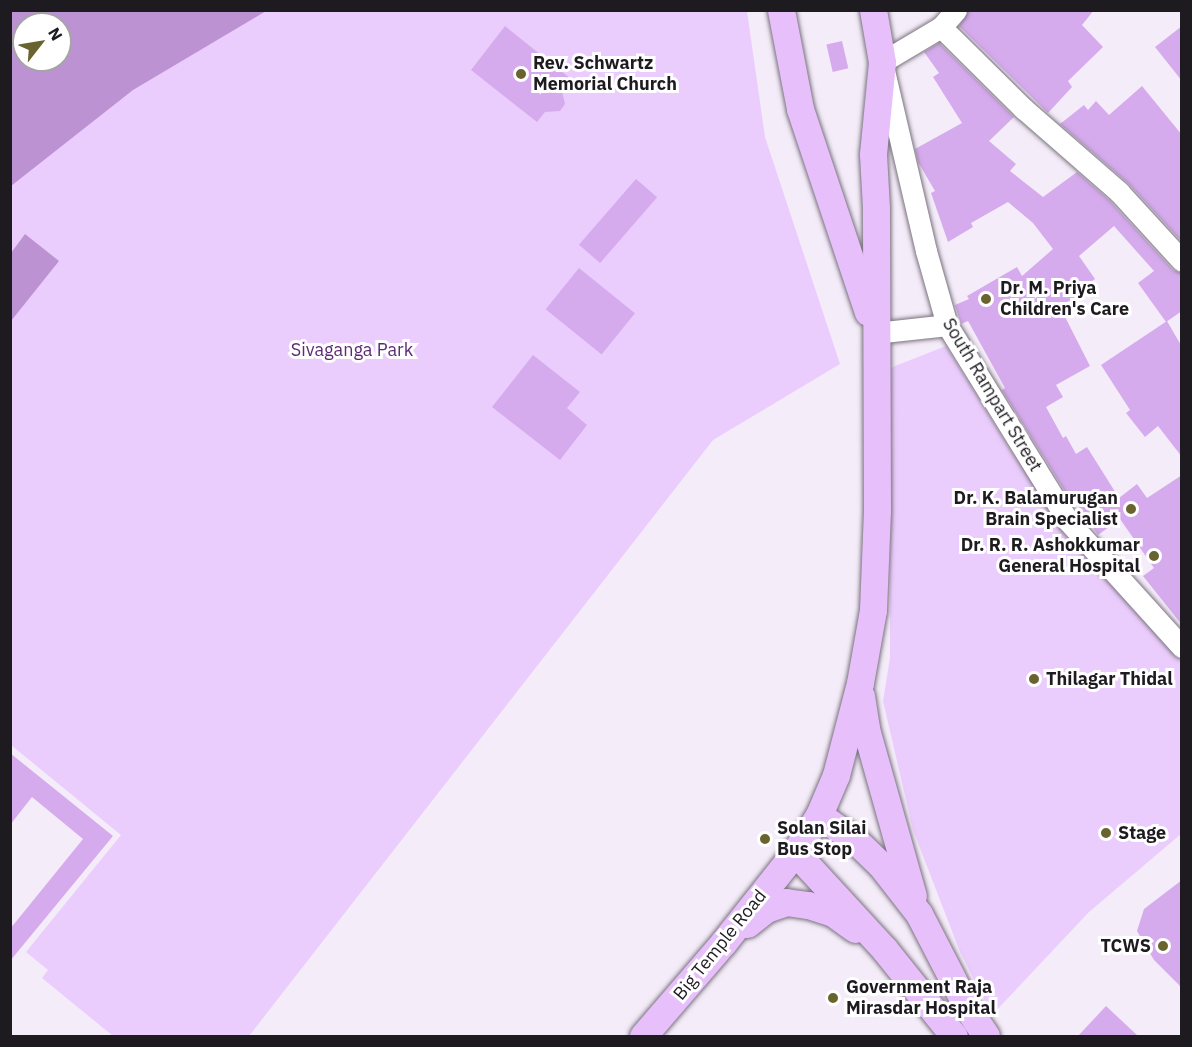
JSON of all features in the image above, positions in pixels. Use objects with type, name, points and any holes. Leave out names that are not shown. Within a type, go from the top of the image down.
[{"type":"main road","points":[[781,10],[801,109],[875,333]]},
{"type":"main road","points":[[873,10],[882,63],[873,154],[876,208],[875,333],[878,511],[873,610],[860,682],[866,729],[919,915]]},
{"type":"main road","name":"Big Temple Road","points":[[644,1036],[723,943],[795,852],[819,815],[836,775],[860,682]]},
{"type":"main road","points":[[819,815],[856,841],[880,864],[919,915],[968,1009],[986,1036]]},
{"type":"main road","points":[[795,852],[885,950],[954,1036]]},
{"type":"main road","points":[[723,943],[766,909],[786,902],[808,904],[833,913],[885,950]]},
{"type":"street","points":[[882,63],[941,27],[956,10]]},
{"type":"street","points":[[941,27],[1024,110],[1119,192],[1182,261]]},
{"type":"street","name":"South Rampart Street","points":[[882,63],[926,251],[947,325],[1068,521],[1182,647]]},
{"type":"street","points":[[875,333],[947,325]]},
{"type":"green space","name":"Sivaganga Park","points":[[10,11],[747,11],[765,137],[840,364],[713,440],[249,1036],[113,1036],[42,978],[48,970],[26,952],[121,835],[11,745]]},
{"type":"green space","name":"Thilagar Thidal","points":[[946,346],[1011,451],[1070,536],[1181,654],[1181,834],[1089,912],[992,1015],[960,952],[913,830],[883,701],[890,658],[890,368]]},
{"type":"shaded area","points":[[11,10],[266,10],[133,90],[11,186]]},
{"type":"shaded area","points":[[25,234],[59,261],[11,321],[11,253]]},
{"type":"building","points":[[968,10],[1094,10],[1082,25],[1103,47],[1068,81],[1072,87],[1048,113],[959,26]]},
{"type":"building","name":"Rev. Schwartz Memorial Church","points":[[505,26],[571,79],[562,91],[565,104],[560,111],[545,112],[537,122],[471,70]]},
{"type":"building","points":[[1182,26],[1182,81],[1155,47]]},
{"type":"building","points":[[842,41],[848,68],[833,72],[826,45]]},
{"type":"building","points":[[939,43],[1014,117],[989,141],[1016,164],[1010,171],[1043,197],[1077,172],[1110,201],[1173,270],[1182,273],[1182,311],[1166,322],[1138,283],[1154,271],[1114,226],[1079,256],[1095,279],[1080,290],[1082,292],[1060,307],[1090,366],[1056,385],[1063,397],[1046,407],[1063,438],[1066,436],[1076,454],[1087,447],[1119,498],[1137,484],[1147,498],[1182,475],[1182,625],[1143,576],[1154,568],[1120,519],[1098,535],[1068,491],[1066,493],[1002,390],[1005,388],[968,321],[961,324],[955,305],[969,299],[967,296],[1017,267],[1022,276],[1053,249],[1033,223],[1008,202],[971,223],[973,227],[948,242],[931,193],[935,191],[918,162],[915,149],[962,123],[933,77],[939,73],[924,52]]},
{"type":"building","points":[[1142,86],[1182,135],[1182,242],[1128,183],[1060,124],[1084,105],[1088,110],[1096,101],[1109,115]]},
{"type":"building","points":[[636,179],[657,197],[600,263],[579,245]]},
{"type":"building","points":[[579,268],[635,313],[602,354],[546,309]]},
{"type":"building","points":[[1167,321],[1182,347],[1182,457],[1158,426],[1145,437],[1126,413],[1130,410],[1101,365]]},
{"type":"building","points":[[533,355],[580,392],[567,408],[587,425],[560,460],[492,407]]},
{"type":"building","points":[[10,753],[113,836],[10,961],[10,929],[83,839],[32,797],[10,825]]},
{"type":"building","name":"TCWS","points":[[1182,880],[1182,988],[1154,960],[1137,931],[1144,909]]},
{"type":"building","points":[[1106,1006],[1138,1036],[1078,1036]]},
{"type":"place","name":"Rev. Schwartz Memorial Church","points":[[521,74]]},
{"type":"place","name":"Dr. M. Priya Children's Care","points":[[986,299]]},
{"type":"place","name":"Dr. K. Balamurugan Brain Specialist","points":[[1131,509]]},
{"type":"place","name":"Dr. R. R. Ashokkumar General Hospital","points":[[1154,556]]},
{"type":"place","name":"Thilagar Thidal","points":[[1034,679]]},
{"type":"place","name":"Stage","points":[[1106,833]]},
{"type":"place","name":"Solan Silai Bus Stop","points":[[765,839]]},
{"type":"place","name":"TCWS","points":[[1163,946]]},
{"type":"place","name":"Government Raja Mirasdar Hospital","points":[[833,998]]}]
